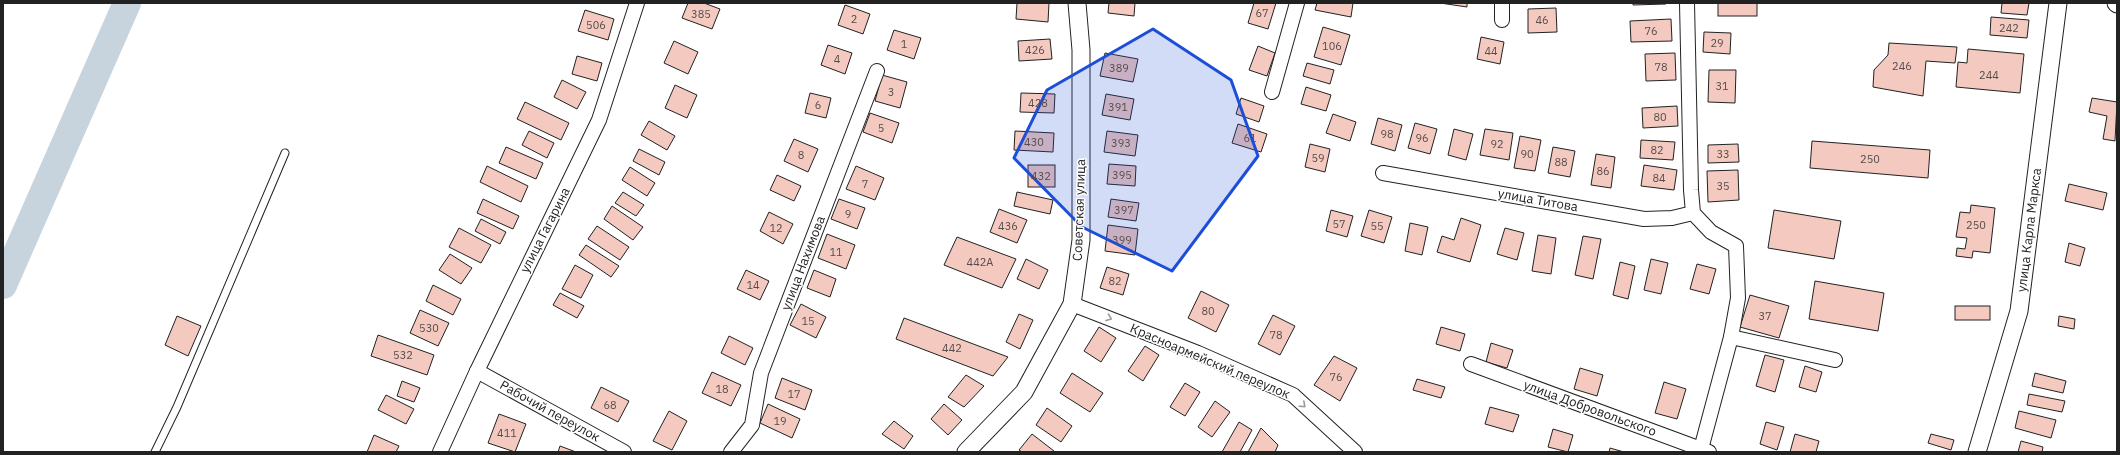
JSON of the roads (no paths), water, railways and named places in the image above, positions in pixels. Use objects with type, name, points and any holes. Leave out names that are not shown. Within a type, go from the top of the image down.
[{"type":"street","name":"улица Гагарина","points":[[440,452],[477,371],[598,120],[638,3]]},
{"type":"street","name":"Советская улица","points":[[966,452],[1024,392],[1072,304],[1081,240],[1081,50],[1077,3]]},
{"type":"street","points":[[1272,92],[1297,3]]},
{"type":"street","points":[[1502,3],[1502,20]]},
{"type":"street","points":[[1687,3],[1691,190],[1693,213],[1711,232],[1736,246],[1738,298],[1732,337],[1706,450]]},
{"type":"street","name":"улица Карла Маркса","points":[[1978,452],[2019,311],[2058,3]]},
{"type":"street","name":"улица Нахимова","points":[[731,452],[752,425],[761,373],[877,71]]},
{"type":"street","name":"улица Титова","points":[[1383,172],[1644,219],[1672,218],[1693,213]]},
{"type":"street","name":"Красноармейский переулок","points":[[1072,304],[1198,353],[1293,396],[1354,452]]},
{"type":"street","points":[[1732,337],[1835,360]]},
{"type":"street","name":"улица Добровольского","points":[[1471,364],[1706,450]]},
{"type":"street","name":"Рабочий переулок","points":[[477,371],[624,452]]},
{"type":"lane","points":[[155,452],[177,407],[285,153]]},
{"type":"waterway","points":[[3,285],[127,3]]}]
